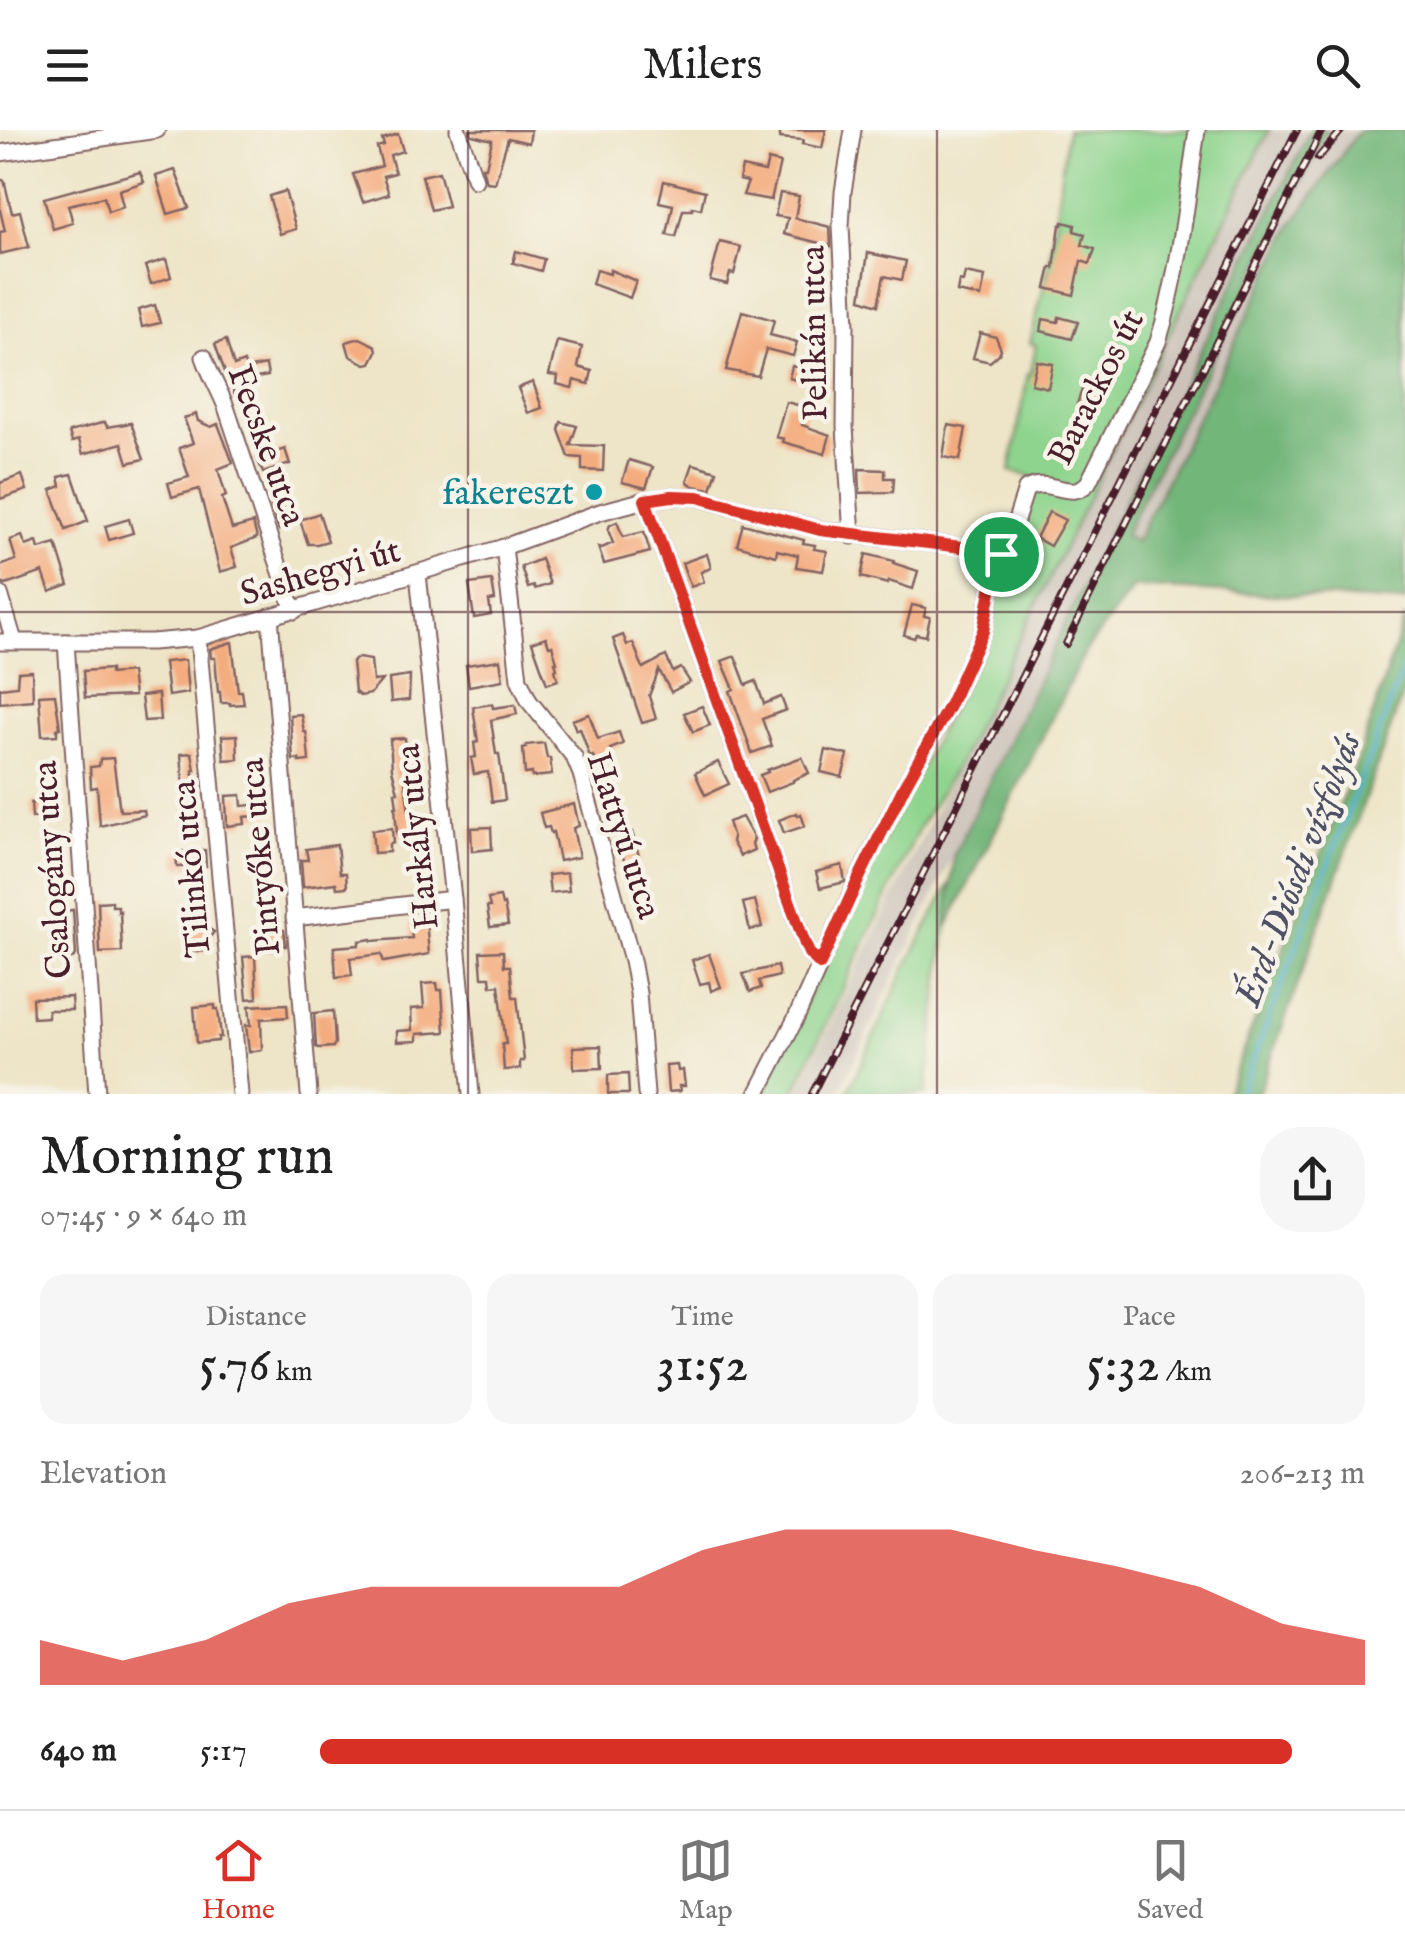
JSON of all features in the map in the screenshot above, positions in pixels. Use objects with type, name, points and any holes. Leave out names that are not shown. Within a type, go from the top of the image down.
[{"type":"street","points":[[0,153],[157,130]]},
{"type":"street","points":[[458,130],[474,180]]},
{"type":"street","name":"Pelikán utca","points":[[852,536],[845,426],[841,226],[853,130]]},
{"type":"street","name":"Barackos út","points":[[1001,554],[1009,542],[1026,489],[1038,484],[1074,491],[1088,483],[1158,342],[1198,130]]},
{"type":"street","name":"Fecske utca","points":[[204,356],[226,407],[294,611]]},
{"type":"street","name":"Sashegyi út","points":[[7,642],[152,642],[198,638],[418,574],[484,546],[504,547],[645,500],[698,497],[820,530],[1001,554]]},
{"type":"street","points":[[645,500],[805,944],[820,964]]},
{"type":"street","name":"Hattyú utca","points":[[504,547],[519,679],[529,701],[574,756],[632,960],[646,1094]]},
{"type":"street","points":[[757,1094],[983,631],[1001,554]]},
{"type":"street","name":"Harkály utca","points":[[418,574],[471,1094]]},
{"type":"street","points":[[0,594],[7,642]]},
{"type":"street","name":"Pintyőke utca","points":[[270,616],[309,1094]]},
{"type":"street","name":"Tilinkó utca","points":[[198,638],[240,1094]]},
{"type":"street","name":"Csalogány utca","points":[[66,642],[97,1094]]},
{"type":"street","points":[[294,918],[453,898]]},
{"type":"shaded area","points":[[1269,130],[1311,130],[1111,529],[838,1094],[796,1094]]},
{"type":"shaded area","points":[[1327,130],[1359,130],[1292,226],[1136,542],[1124,536]]},
{"type":"green space","points":[[1067,130],[1269,130],[961,758],[920,826],[793,1094],[764,1094],[840,926],[987,636],[1006,552],[1031,476],[1010,471],[1036,345],[1030,343],[1050,260]]},
{"type":"green space","points":[[1311,130],[1327,130],[1124,535],[1136,542],[1292,226],[1359,130],[1405,130],[1405,602],[1134,587],[1086,650],[946,929],[954,855],[1111,529]]},
{"type":"green space","points":[[1405,617],[1405,688],[1258,1094],[1226,1094],[1357,762]]},
{"type":"green space","points":[[952,880],[926,1094],[847,1094],[905,969]]},
{"type":"building","points":[[470,130],[531,130],[529,143],[508,138],[495,183],[486,182],[482,167],[486,167],[492,140],[472,135]]},
{"type":"building","points":[[780,130],[826,130],[822,148],[802,144],[803,140],[780,138]]},
{"type":"building","points":[[398,134],[403,151],[390,155],[395,173],[383,176],[389,194],[363,202],[353,174],[382,166],[377,147],[384,145],[382,139]]},
{"type":"building","points":[[768,160],[780,163],[771,200],[743,195],[748,182],[739,180],[742,167],[765,172]]},
{"type":"building","points":[[175,170],[189,208],[168,214],[156,176]]},
{"type":"building","points":[[140,172],[144,182],[119,190],[123,207],[108,212],[104,197],[68,205],[73,223],[53,229],[44,198]]},
{"type":"building","points":[[439,172],[448,206],[431,210],[422,176]]},
{"type":"building","points":[[0,180],[4,180],[12,213],[20,211],[29,247],[0,254],[0,232],[5,231]]},
{"type":"building","points":[[664,181],[705,191],[701,209],[683,210],[676,237],[667,235],[673,205],[659,202]]},
{"type":"building","points":[[285,191],[296,229],[280,234],[269,196]]},
{"type":"building","points":[[780,193],[799,196],[795,218],[830,227],[831,246],[784,234],[788,218],[775,216]]},
{"type":"building","points":[[1063,222],[1075,225],[1074,231],[1085,234],[1082,245],[1095,249],[1090,264],[1081,261],[1074,295],[1046,288]]},
{"type":"building","points":[[720,242],[741,247],[734,274],[730,273],[727,284],[710,280]]},
{"type":"building","points":[[516,251],[544,259],[541,271],[513,263]]},
{"type":"building","points":[[868,253],[906,261],[902,280],[884,276],[878,305],[861,299]]},
{"type":"building","points":[[166,259],[171,277],[151,284],[145,266]]},
{"type":"building","points":[[596,270],[610,274],[610,270],[636,281],[630,298],[592,284]]},
{"type":"building","points":[[965,273],[985,277],[981,297],[957,292]]},
{"type":"building","points":[[155,305],[160,323],[142,327],[138,310]]},
{"type":"building","points":[[742,311],[774,320],[770,335],[797,342],[793,356],[766,349],[758,376],[726,370]]},
{"type":"building","points":[[1059,317],[1078,322],[1072,339],[1041,331],[1043,319],[1058,322]]},
{"type":"building","points":[[980,333],[996,337],[1001,349],[990,362],[973,358]]},
{"type":"building","points":[[360,338],[376,346],[371,363],[350,356],[346,342]]},
{"type":"building","points":[[226,340],[234,366],[244,362],[246,369],[266,365],[268,376],[250,379],[253,389],[235,395],[230,387],[215,344]]},
{"type":"building","points":[[557,341],[582,347],[578,367],[592,371],[589,384],[574,380],[572,388],[557,384],[558,376],[549,375]]},
{"type":"building","points":[[1037,361],[1053,364],[1048,388],[1031,384]]},
{"type":"building","points":[[792,366],[830,376],[827,388],[789,378]]},
{"type":"building","points":[[1086,378],[1099,382],[1090,409],[1077,404]]},
{"type":"building","points":[[533,382],[542,408],[528,413],[518,388]]},
{"type":"building","points":[[786,402],[806,407],[802,425],[830,435],[825,454],[776,437]]},
{"type":"building","points":[[196,414],[198,421],[211,427],[218,424],[233,463],[218,469],[232,529],[253,523],[257,538],[231,548],[237,567],[220,572],[199,489],[172,497],[168,483],[189,477],[179,448],[193,443],[184,418]]},
{"type":"building","points":[[105,422],[107,427],[131,423],[144,459],[128,463],[122,443],[83,454],[79,440],[72,442],[69,432]]},
{"type":"building","points":[[561,422],[577,426],[570,445],[604,446],[603,471],[582,470],[582,458],[569,457],[559,430]]},
{"type":"building","points":[[948,425],[966,428],[960,460],[943,457]]},
{"type":"building","points":[[285,449],[290,464],[263,473],[257,458]]},
{"type":"building","points":[[629,460],[653,467],[646,488],[622,482]]},
{"type":"building","points":[[693,464],[717,471],[711,489],[687,481]]},
{"type":"building","points":[[859,469],[885,470],[885,478],[894,478],[893,492],[860,493]]},
{"type":"building","points":[[72,474],[88,521],[66,530],[51,490],[61,486],[59,477]]},
{"type":"building","points":[[22,475],[27,490],[0,499],[0,483]]},
{"type":"building","points":[[284,502],[292,525],[279,530],[271,507]]},
{"type":"building","points":[[1049,512],[1065,520],[1050,546],[1036,538]]},
{"type":"building","points":[[319,513],[328,541],[308,544],[300,520]]},
{"type":"building","points":[[129,519],[133,533],[109,540],[105,526]]},
{"type":"building","points":[[617,522],[623,537],[644,532],[650,552],[604,564],[598,547],[613,543],[608,530]]},
{"type":"building","points":[[743,524],[804,540],[803,543],[815,545],[814,549],[827,551],[823,571],[796,567],[798,555],[777,550],[776,556],[737,545]]},
{"type":"building","points":[[22,536],[26,546],[37,542],[39,549],[56,544],[69,585],[50,592],[43,572],[6,585],[1,583],[0,566],[16,560],[10,540]]},
{"type":"building","points":[[707,554],[711,568],[701,572],[704,582],[691,587],[682,563]]},
{"type":"building","points":[[866,554],[918,571],[913,589],[861,577]]},
{"type":"building","points":[[541,559],[550,584],[528,588],[521,567]]},
{"type":"building","points":[[492,581],[495,600],[489,601],[491,615],[474,618],[469,584]]},
{"type":"building","points":[[912,605],[926,608],[924,616],[930,617],[926,636],[904,635]]},
{"type":"building","points":[[623,635],[627,645],[633,643],[643,668],[666,656],[673,672],[681,668],[690,682],[671,692],[659,670],[649,696],[656,719],[642,723],[613,639]]},
{"type":"building","points":[[546,637],[557,662],[558,680],[547,684],[532,642]]},
{"type":"building","points":[[232,642],[238,691],[242,691],[244,704],[221,703],[215,658],[211,658],[210,649]]},
{"type":"building","points":[[735,656],[746,685],[756,681],[764,704],[781,697],[786,710],[762,719],[772,746],[752,753],[722,661]]},
{"type":"building","points":[[358,658],[371,660],[373,681],[382,680],[370,694],[360,696],[355,692],[352,662]]},
{"type":"building","points":[[185,660],[188,693],[168,696],[164,662]]},
{"type":"building","points":[[500,660],[503,680],[469,686],[466,665]]},
{"type":"building","points":[[110,669],[110,674],[131,672],[134,696],[85,698],[83,671]]},
{"type":"building","points":[[32,671],[33,700],[0,703],[0,688],[17,686],[18,672]]},
{"type":"building","points":[[410,676],[409,700],[391,702],[389,679]]},
{"type":"building","points":[[55,694],[60,728],[57,735],[42,736],[39,695]]},
{"type":"building","points":[[158,694],[160,720],[144,721],[141,696]]},
{"type":"building","points":[[492,704],[493,708],[515,705],[517,714],[491,720],[505,800],[492,802],[488,772],[474,774],[471,758],[476,757],[474,743],[478,742],[473,707]]},
{"type":"building","points":[[702,706],[710,725],[693,732],[684,713]]},
{"type":"building","points":[[301,714],[309,761],[299,762],[293,760],[290,715]]},
{"type":"building","points":[[589,714],[598,739],[619,732],[623,744],[610,749],[614,761],[597,766],[590,757],[580,728],[576,730],[572,720]]},
{"type":"building","points":[[237,735],[238,759],[224,760],[222,736]]},
{"type":"building","points":[[405,738],[411,757],[418,757],[413,770],[404,771],[409,814],[418,813],[420,833],[397,835],[398,792],[390,739]]},
{"type":"building","points":[[544,743],[552,775],[525,774],[523,749],[526,745]]},
{"type":"building","points":[[826,750],[848,755],[842,777],[821,772]]},
{"type":"building","points":[[192,753],[194,789],[184,790],[181,754]]},
{"type":"building","points":[[802,757],[809,773],[767,792],[760,775]]},
{"type":"building","points":[[113,758],[120,811],[144,810],[145,815],[100,826],[97,787],[91,788],[90,767],[99,766],[100,759]]},
{"type":"building","points":[[718,762],[729,784],[705,795],[695,773]]},
{"type":"building","points":[[241,795],[242,806],[267,804],[268,815],[244,817],[245,824],[227,826],[226,796]]},
{"type":"building","points":[[56,802],[57,816],[32,818],[31,803]]},
{"type":"building","points":[[574,804],[579,826],[573,828],[579,857],[559,861],[553,832],[544,828],[540,813]]},
{"type":"building","points":[[797,813],[805,826],[784,833],[779,820]]},
{"type":"building","points":[[742,817],[754,839],[754,850],[740,856],[728,822]]},
{"type":"building","points":[[491,827],[492,849],[472,851],[471,828]]},
{"type":"building","points":[[392,828],[389,852],[374,853],[372,830]]},
{"type":"building","points":[[632,832],[640,859],[625,864],[618,837]]},
{"type":"building","points":[[337,845],[340,873],[346,873],[347,887],[337,888],[336,883],[303,887],[301,860],[308,860],[306,849]]},
{"type":"building","points":[[205,850],[206,866],[177,867],[176,852]]},
{"type":"building","points":[[842,865],[845,882],[820,888],[816,872]]},
{"type":"building","points":[[567,873],[569,891],[550,893],[548,875]]},
{"type":"building","points":[[500,897],[508,925],[490,927],[488,899]]},
{"type":"building","points":[[755,900],[762,927],[750,930],[743,903]]},
{"type":"building","points":[[112,901],[112,906],[118,906],[120,911],[122,952],[100,953],[98,902]]},
{"type":"building","points":[[73,910],[76,955],[68,962],[56,955],[54,912]]},
{"type":"building","points":[[202,912],[203,923],[214,932],[210,942],[205,942],[206,951],[190,952],[187,913]]},
{"type":"building","points":[[426,920],[429,954],[384,962],[381,954],[350,958],[352,975],[336,977],[334,947],[359,945],[359,941],[372,939],[412,938],[410,922]]},
{"type":"building","points":[[284,930],[286,946],[267,951],[265,931]]},
{"type":"building","points":[[503,951],[504,966],[510,966],[513,997],[517,997],[524,1061],[520,1061],[520,1069],[504,1070],[502,1044],[506,1044],[499,985],[491,986],[490,977],[482,977],[480,952]]},
{"type":"building","points":[[709,954],[721,987],[711,991],[709,982],[700,984],[692,960]]},
{"type":"building","points":[[255,956],[257,998],[247,999],[243,957]]},
{"type":"building","points":[[777,966],[779,976],[759,981],[761,988],[750,992],[743,974]]},
{"type":"building","points":[[437,983],[438,990],[442,990],[445,1032],[417,1034],[417,1041],[397,1042],[397,1031],[412,1030],[411,1009],[424,1008],[422,984]]},
{"type":"building","points":[[71,997],[72,1010],[48,1010],[48,1017],[33,1018],[32,998]]},
{"type":"building","points":[[287,1004],[288,1017],[261,1019],[262,1050],[249,1052],[249,1006]]},
{"type":"building","points":[[215,1005],[221,1037],[218,1041],[197,1043],[194,1007]]},
{"type":"building","points":[[333,1011],[335,1043],[333,1047],[316,1047],[314,1013]]},
{"type":"building","points":[[601,1046],[602,1068],[574,1069],[573,1047]]},
{"type":"building","points":[[677,1065],[678,1071],[683,1070],[685,1086],[679,1086],[680,1091],[668,1092],[666,1066]]},
{"type":"building","points":[[628,1074],[629,1094],[608,1094],[608,1075]]},
{"type":"waterway","name":"Érd-Diósdi vízfolyás","points":[[1240,1094],[1405,664]]},
{"type":"railway","points":[[812,1094],[1297,130]]},
{"type":"railway","points":[[1066,644],[1322,130]]},
{"type":"railway","points":[[1318,158],[1342,130]]},
{"type":"place","name":"fakereszt","points":[[594,492]]},
{"type":"route","points":[[698,497],[820,530],[1001,554],[983,631],[820,964],[805,944],[645,500],[698,497]]}]
